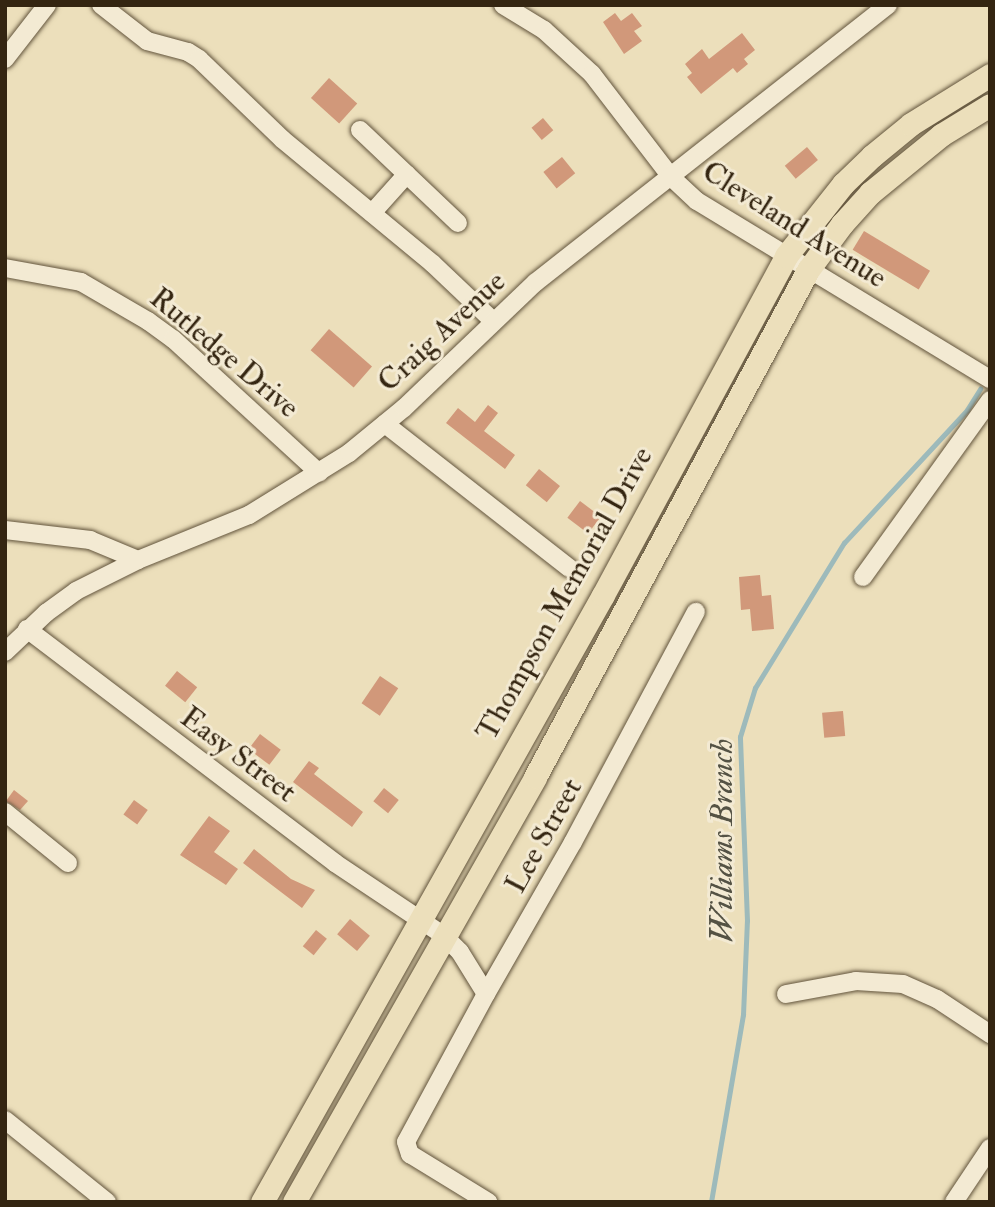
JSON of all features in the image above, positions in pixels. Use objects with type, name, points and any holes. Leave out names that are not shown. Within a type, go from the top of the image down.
[{"type":"main road","name":"Thompson Memorial Drive","points":[[262,1202],[418,920],[603,595],[786,256],[835,193],[872,156],[938,105],[990,75]]},
{"type":"main road","name":"Thompson Memorial Drive","points":[[294,1202],[534,777],[808,270],[842,224],[887,179],[940,135],[990,105]]},
{"type":"street","points":[[5,59],[47,5]]},
{"type":"street","points":[[101,5],[147,41],[188,52],[199,59],[282,139],[372,213],[493,321]]},
{"type":"street","name":"Cleveland Avenue","points":[[503,5],[544,30],[592,74],[671,177],[697,201],[990,379]]},
{"type":"street","name":"Craig Avenue","points":[[5,652],[27,629],[76,591],[138,560],[228,526],[319,473],[385,424],[536,282],[888,5]]},
{"type":"street","points":[[360,130],[458,223]]},
{"type":"street","points":[[372,213],[407,174]]},
{"type":"street","name":"Rutledge Drive","points":[[5,268],[81,282],[148,321],[173,339],[319,473]]},
{"type":"street","points":[[863,577],[990,400]]},
{"type":"street","points":[[385,424],[569,568]]},
{"type":"street","points":[[5,530],[90,540],[138,560]]},
{"type":"street","name":"Lee Street","points":[[488,1202],[410,1154],[406,1142],[573,842],[696,612]]},
{"type":"street","name":"Easy Street","points":[[27,629],[335,863],[418,920]]},
{"type":"street","points":[[5,812],[68,863]]},
{"type":"street","points":[[418,920],[443,935],[460,952],[486,994]]},
{"type":"street","points":[[786,994],[856,981],[903,984],[937,999],[990,1034]]},
{"type":"street","points":[[5,1120],[107,1202]]},
{"type":"street","points":[[954,1202],[990,1148]]},
{"type":"building","points":[[615,13],[621,21],[632,13],[642,26],[634,31],[642,41],[624,54],[603,22]]},
{"type":"building","points":[[742,33],[755,50],[744,59],[748,64],[737,73],[733,68],[701,94],[687,77],[692,73],[685,64],[702,49],[709,59]]},
{"type":"building","points":[[329,78],[357,103],[339,123],[311,98]]},
{"type":"building","points":[[543,118],[553,130],[542,140],[532,128]]},
{"type":"building","points":[[807,147],[818,160],[796,179],[785,166]]},
{"type":"building","points":[[562,157],[575,173],[557,188],[543,172]]},
{"type":"building","points":[[864,231],[930,271],[919,290],[853,250]]},
{"type":"building","points":[[329,329],[372,366],[354,388],[311,350]]},
{"type":"building","points":[[488,405],[498,413],[484,431],[515,455],[505,469],[446,423],[458,408],[475,422]]},
{"type":"building","points":[[539,469],[560,486],[547,502],[526,485]]},
{"type":"building","points":[[580,501],[601,517],[588,533],[567,518]]},
{"type":"building","points":[[760,575],[762,596],[771,595],[774,629],[752,631],[750,609],[741,610],[739,577]]},
{"type":"building","points":[[177,671],[197,687],[185,702],[165,686]]},
{"type":"building","points":[[380,676],[398,688],[380,716],[362,703]]},
{"type":"building","points":[[843,711],[845,736],[824,738],[822,713]]},
{"type":"building","points":[[260,734],[281,750],[269,765],[249,749]]},
{"type":"building","points":[[309,761],[319,768],[314,774],[363,812],[352,827],[293,782]]},
{"type":"building","points":[[384,788],[399,800],[388,813],[373,801]]},
{"type":"building","points":[[14,790],[28,801],[20,810],[6,801]]},
{"type":"building","points":[[134,800],[148,810],[137,825],[123,815]]},
{"type":"building","points":[[209,816],[230,831],[214,852],[238,869],[226,885],[180,855]]},
{"type":"building","points":[[254,849],[291,879],[315,890],[302,908],[243,863]]},
{"type":"building","points":[[350,919],[370,936],[357,951],[337,934]]},
{"type":"building","points":[[316,930],[327,939],[314,955],[303,946]]},
{"type":"waterway","name":"Williams Branch","points":[[711,1202],[743,1015],[747,921],[740,737],[755,688],[844,543],[967,410],[980,389]]}]
